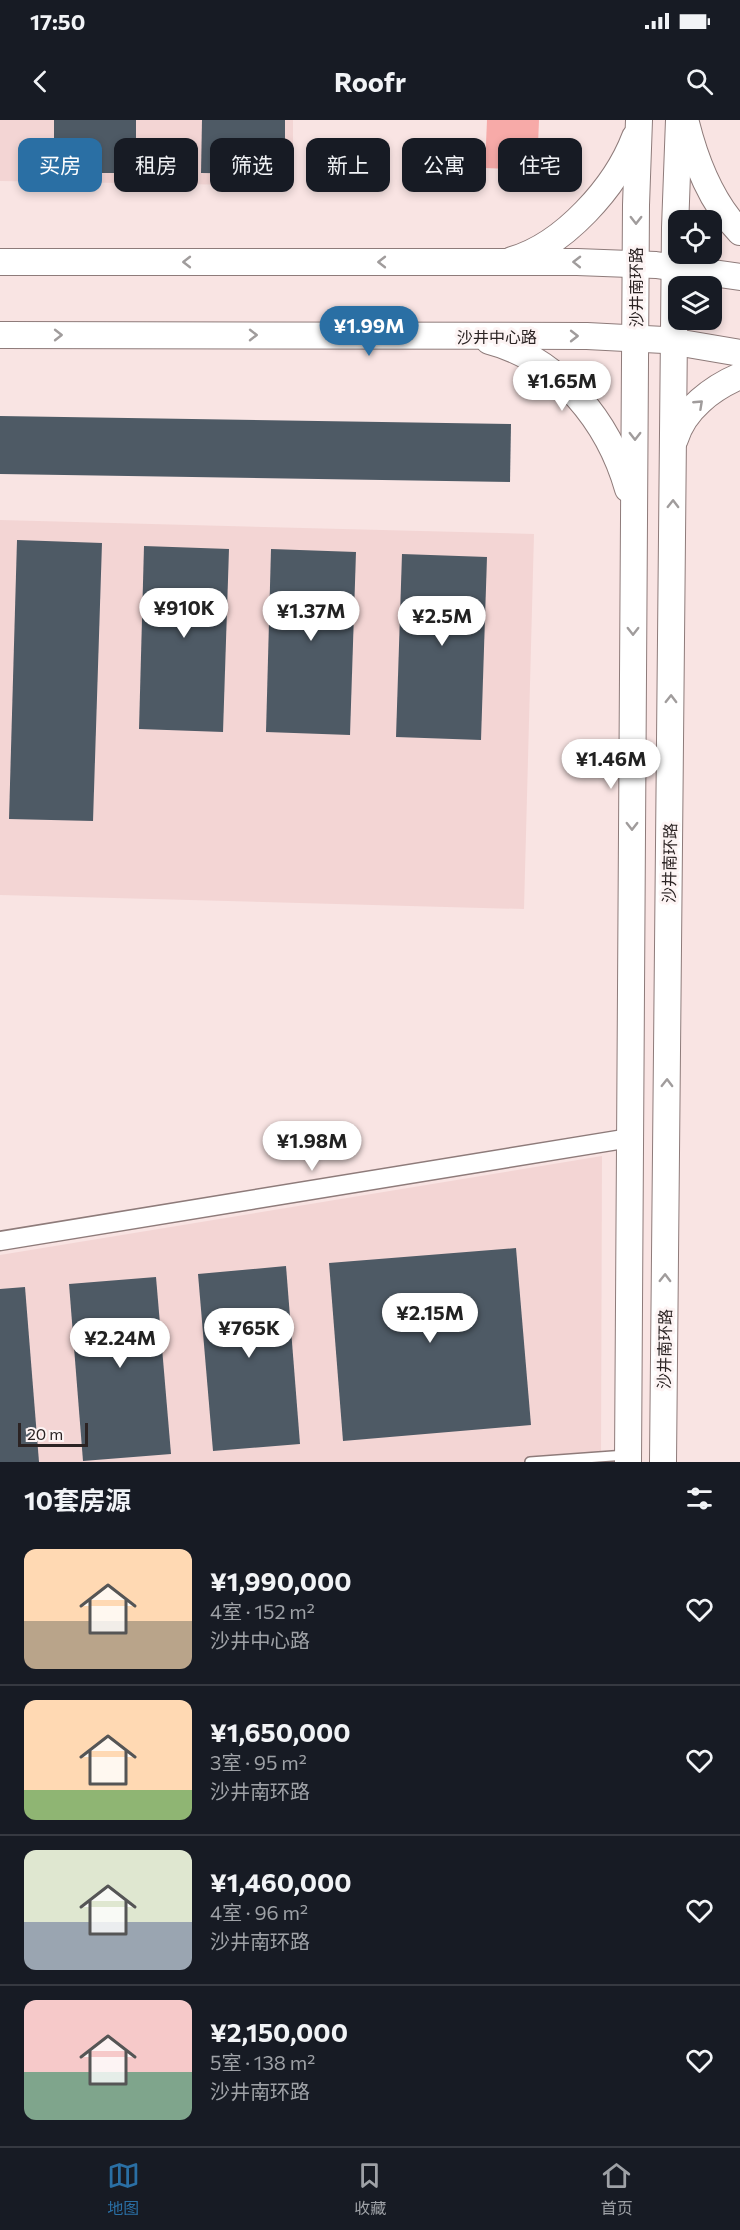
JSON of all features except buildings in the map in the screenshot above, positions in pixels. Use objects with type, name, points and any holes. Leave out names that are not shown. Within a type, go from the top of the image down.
[{"type":"main road","name":"沙井南环路","points":[[663,1462],[674,341],[679,120]]},
{"type":"main road","points":[[685,120],[702,173],[718,203],[740,232]]},
{"type":"main road","name":"沙井南环路","points":[[628,1458],[635,338],[639,124]]},
{"type":"main road","points":[[501,262],[516,259],[542,245],[581,216],[609,184],[627,156],[639,124]]},
{"type":"main road","points":[[0,262],[636,264],[675,267],[740,277]]},
{"type":"main road","name":"沙井中心路","points":[[0,335],[635,338],[674,341],[740,353]]},
{"type":"main road","points":[[459,336],[493,342],[510,349],[544,369],[576,394],[600,424],[610,442],[625,480],[634,517]]},
{"type":"main road","points":[[673,446],[679,427],[692,410],[709,394],[740,376]]},
{"type":"street","points":[[0,1241],[630,1138]]},
{"type":"lane","points":[[530,1462],[628,1458]]},
{"type":"shaded area","points":[[0,120],[293,120],[293,138],[210,138],[210,185],[198,184],[198,138],[114,138],[114,183],[102,183],[102,138],[18,138],[18,181],[0,181]]},
{"type":"shaded area","points":[[487,120],[539,120],[538,138],[498,138],[498,168],[486,168]]},
{"type":"shaded area","points":[[0,520],[534,534],[524,909],[0,895]]},
{"type":"shaded area","points":[[602,1156],[601,1462],[0,1462],[0,1255]]}]
